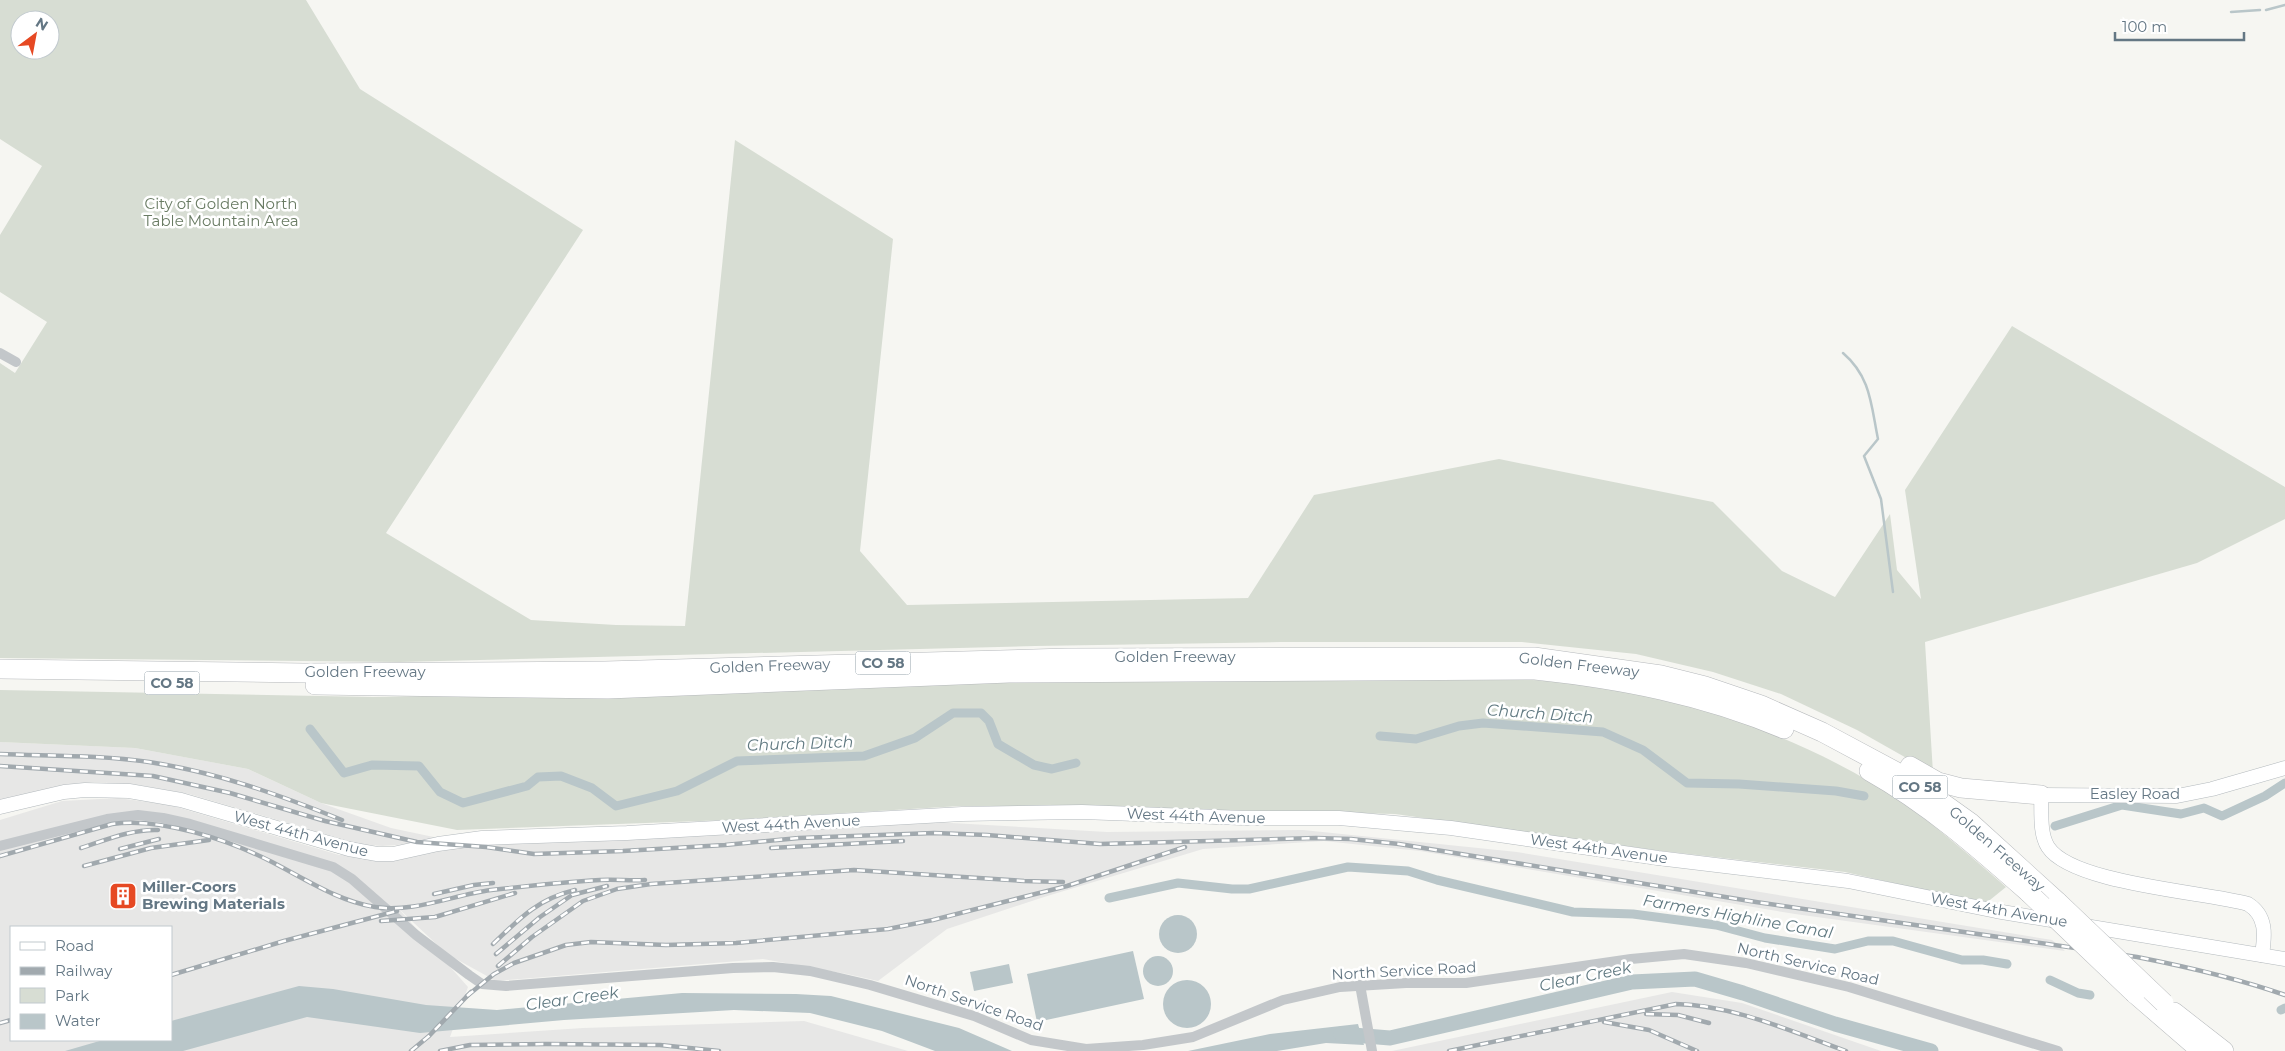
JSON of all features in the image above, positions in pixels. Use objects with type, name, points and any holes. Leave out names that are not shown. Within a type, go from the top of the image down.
[{"type":"highway","name":"Golden Freeway","points":[[0,669],[304,673],[595,671],[1058,658],[1534,657],[1660,674],[1705,686],[1761,705],[1822,732],[1908,778],[1972,823],[2164,1003],[2224,1051]]},
{"type":"highway","name":"Golden Freeway","points":[[0,680],[608,688],[1009,673],[1535,670],[1583,675],[1661,689],[1724,706],[1765,720],[1822,745],[1897,787],[1961,834],[2029,893],[2135,994],[2200,1051]]},
{"type":"highway","points":[[1761,705],[1846,735],[1938,782],[1961,788],[2041,795]]},
{"type":"street","points":[[0,353],[16,362]]},
{"type":"street","name":"Easley Road","points":[[2041,795],[2177,796],[2212,789],[2285,768]]},
{"type":"street","name":"West 44th Avenue","points":[[0,807],[64,792],[85,790],[129,791],[181,800],[349,849],[377,854],[393,854],[438,844],[482,838],[627,833],[962,814],[1082,812],[1244,818],[1339,818],[1451,828],[1658,858],[1848,881],[1996,911],[2285,959]]},
{"type":"street","points":[[2041,795],[2044,835],[2048,847],[2054,854],[2097,874],[2131,883],[2248,904],[2256,909],[2262,917],[2264,935],[2262,955]]},
{"type":"street","name":"North Service Road","points":[[0,846],[107,818],[138,815],[163,818],[227,834],[333,867],[352,878],[449,961],[482,984],[496,986],[560,982],[733,968],[773,967],[801,970],[870,985],[935,1004],[974,1016],[1031,1040],[1086,1049],[1143,1046],[1193,1036],[1302,994],[1360,985],[1466,983],[1631,959],[1684,954],[1746,963],[1848,987],[2058,1051]]},
{"type":"street","points":[[1360,985],[1372,1050]]},
{"type":"shaded area","points":[[0,742],[135,748],[248,769],[321,803],[391,828],[462,843],[899,820],[1107,832],[1303,830],[1517,852],[2052,940],[2065,951],[1795,914],[1420,851],[1324,841],[1203,849],[1044,897],[947,929],[878,981],[763,959],[496,981],[447,954],[398,908],[468,987],[450,1037],[583,1028],[804,1021],[908,1051],[0,1051],[0,820],[62,801],[118,798],[170,805],[339,855],[432,850],[410,844],[382,846],[359,844],[189,794],[139,785],[94,782],[64,785],[0,801]]},
{"type":"shaded area","points":[[1672,992],[1742,1003],[1881,1051],[1392,1051]]},
{"type":"green space","name":"City of Golden North Table Mountain Area","points":[[0,0],[306,0],[360,89],[583,230],[386,533],[531,620],[616,625],[685,626],[735,140],[893,239],[860,551],[907,605],[1248,598],[1314,495],[1499,459],[1713,502],[1782,571],[1835,597],[1890,514],[1897,570],[1921,599],[1905,490],[2012,326],[2285,487],[2285,519],[2197,563],[1925,642],[1933,773],[1857,730],[1781,694],[1713,672],[1636,654],[1522,642],[1281,642],[1035,646],[400,662],[0,658],[0,363],[15,373],[47,322],[0,292],[0,235],[42,166],[0,139]]},
{"type":"green space","points":[[1439,677],[1545,681],[1609,688],[1688,706],[1766,731],[1840,765],[1909,807],[2006,887],[1985,904],[1845,872],[1654,850],[1395,814],[1042,806],[960,806],[728,820],[457,830],[321,803],[248,769],[135,748],[0,742],[0,690],[373,697],[583,693],[750,685]]},
{"type":"water","points":[[1178,915],[1191,921],[1197,934],[1191,947],[1178,953],[1165,947],[1159,934],[1165,921]]},
{"type":"water","points":[[1133,951],[1144,999],[1037,1022],[1027,974]]},
{"type":"water","points":[[1158,956],[1169,960],[1173,971],[1169,982],[1158,986],[1147,982],[1143,971],[1147,960]]},
{"type":"water","points":[[1009,964],[1013,983],[974,991],[970,972]]},
{"type":"water","points":[[1182,980],[1192,980],[1204,987],[1211,999],[1211,1009],[1204,1021],[1192,1028],[1182,1028],[1174,1024],[1167,1017],[1163,1009],[1163,999],[1167,991],[1174,984]]},
{"type":"water","name":"Clear Creek","points":[[299,986],[333,989],[426,1005],[497,1010],[682,993],[796,994],[831,996],[959,1028],[1012,1051],[935,1051],[882,1031],[810,1013],[734,1010],[564,1020],[420,1033],[307,1017],[183,1051],[65,1051],[100,1041],[172,1041],[172,1021]]},
{"type":"water","points":[[1358,1024],[1364,1045],[1326,1043],[1277,1051],[1188,1051],[1270,1034]]},
{"type":"waterway","points":[[2266,10],[2285,5]]},
{"type":"waterway","points":[[2231,12],[2260,10]]},
{"type":"waterway","points":[[1843,353],[1852,362],[1865,382],[1871,403],[1878,439],[1864,456],[1881,499],[1893,592]]},
{"type":"waterway","name":"Church Ditch","points":[[310,729],[344,773],[372,765],[419,766],[440,792],[463,803],[527,786],[538,777],[561,776],[592,788],[616,806],[677,791],[737,761],[864,756],[915,738],[953,713],[981,713],[989,721],[998,744],[1034,765],[1052,769],[1076,763]]},
{"type":"waterway","name":"Church Ditch","points":[[1380,736],[1416,739],[1459,726],[1483,723],[1603,732],[1643,750],[1687,783],[1739,784],[1836,791],[1864,796]]},
{"type":"waterway","name":"Church Ditch","points":[[2055,826],[2122,805],[2181,814],[2204,808],[2222,816],[2265,796],[2285,783]]},
{"type":"waterway","name":"Farmers Highline Canal","points":[[1109,898],[1178,883],[1249,889],[1348,867],[1408,871],[1437,880],[1573,912],[1633,914],[1716,925],[1765,938],[1835,949],[1868,941],[1893,941],[1962,960],[1983,960],[2007,964]]},
{"type":"waterway","name":"Clear Creek","points":[[1341,1034],[1390,1038],[1632,982],[1695,979],[1835,1024],[1931,1051]]},
{"type":"waterway","name":"Farmers Highline Canal","points":[[2050,980],[2078,993],[2090,995]]},
{"type":"waterway","name":"Farmers Highline Canal","points":[[2281,1010],[2285,1008]]},
{"type":"railway","points":[[0,754],[112,758],[174,766],[247,785],[342,820]]},
{"type":"railway","points":[[0,766],[153,776],[230,793],[325,821],[417,842],[486,847],[534,854],[725,845],[799,838],[934,833],[987,835],[1100,844],[1316,838],[1351,839],[1399,844],[1756,902],[2137,957],[2212,973],[2285,995]]},
{"type":"railway","points":[[0,856],[112,824],[131,823],[172,827],[215,838],[272,862],[335,895],[375,907],[404,908],[419,906],[491,890],[600,880],[645,880]]},
{"type":"railway","points":[[81,848],[129,833],[158,830]]},
{"type":"railway","points":[[120,849],[159,839]]},
{"type":"railway","points":[[84,866],[151,848],[209,840]]},
{"type":"railway","points":[[771,848],[903,841]]},
{"type":"railway","points":[[467,996],[494,974],[514,963],[566,945],[591,942],[666,945],[736,943],[888,929],[933,920],[1067,886],[1185,847]]},
{"type":"railway","points":[[498,966],[532,937],[583,901],[617,889],[651,884],[854,870],[1063,882]]},
{"type":"railway","points":[[434,894],[474,885],[493,883]]},
{"type":"railway","points":[[496,954],[540,917],[572,895],[607,886]]},
{"type":"railway","points":[[493,944],[521,918],[540,904],[575,890]]},
{"type":"railway","points":[[381,921],[435,917],[515,893]]},
{"type":"railway","points":[[172,975],[284,941],[397,911]]},
{"type":"railway","points":[[411,1051],[429,1036],[471,992]]},
{"type":"railway","points":[[1449,1051],[1676,1004],[1719,1009],[1741,1014],[1846,1051]]},
{"type":"railway","points":[[1646,1014],[1678,1015],[1709,1023]]},
{"type":"railway","points":[[0,1023],[10,1020]]},
{"type":"railway","points":[[1604,1022],[1649,1030],[1697,1051]]},
{"type":"railway","points":[[440,1051],[470,1045],[546,1044],[660,1045],[719,1051]]},
{"type":"place","name":"Miller-Coors Brewing Materials","points":[[123,896]]}]
